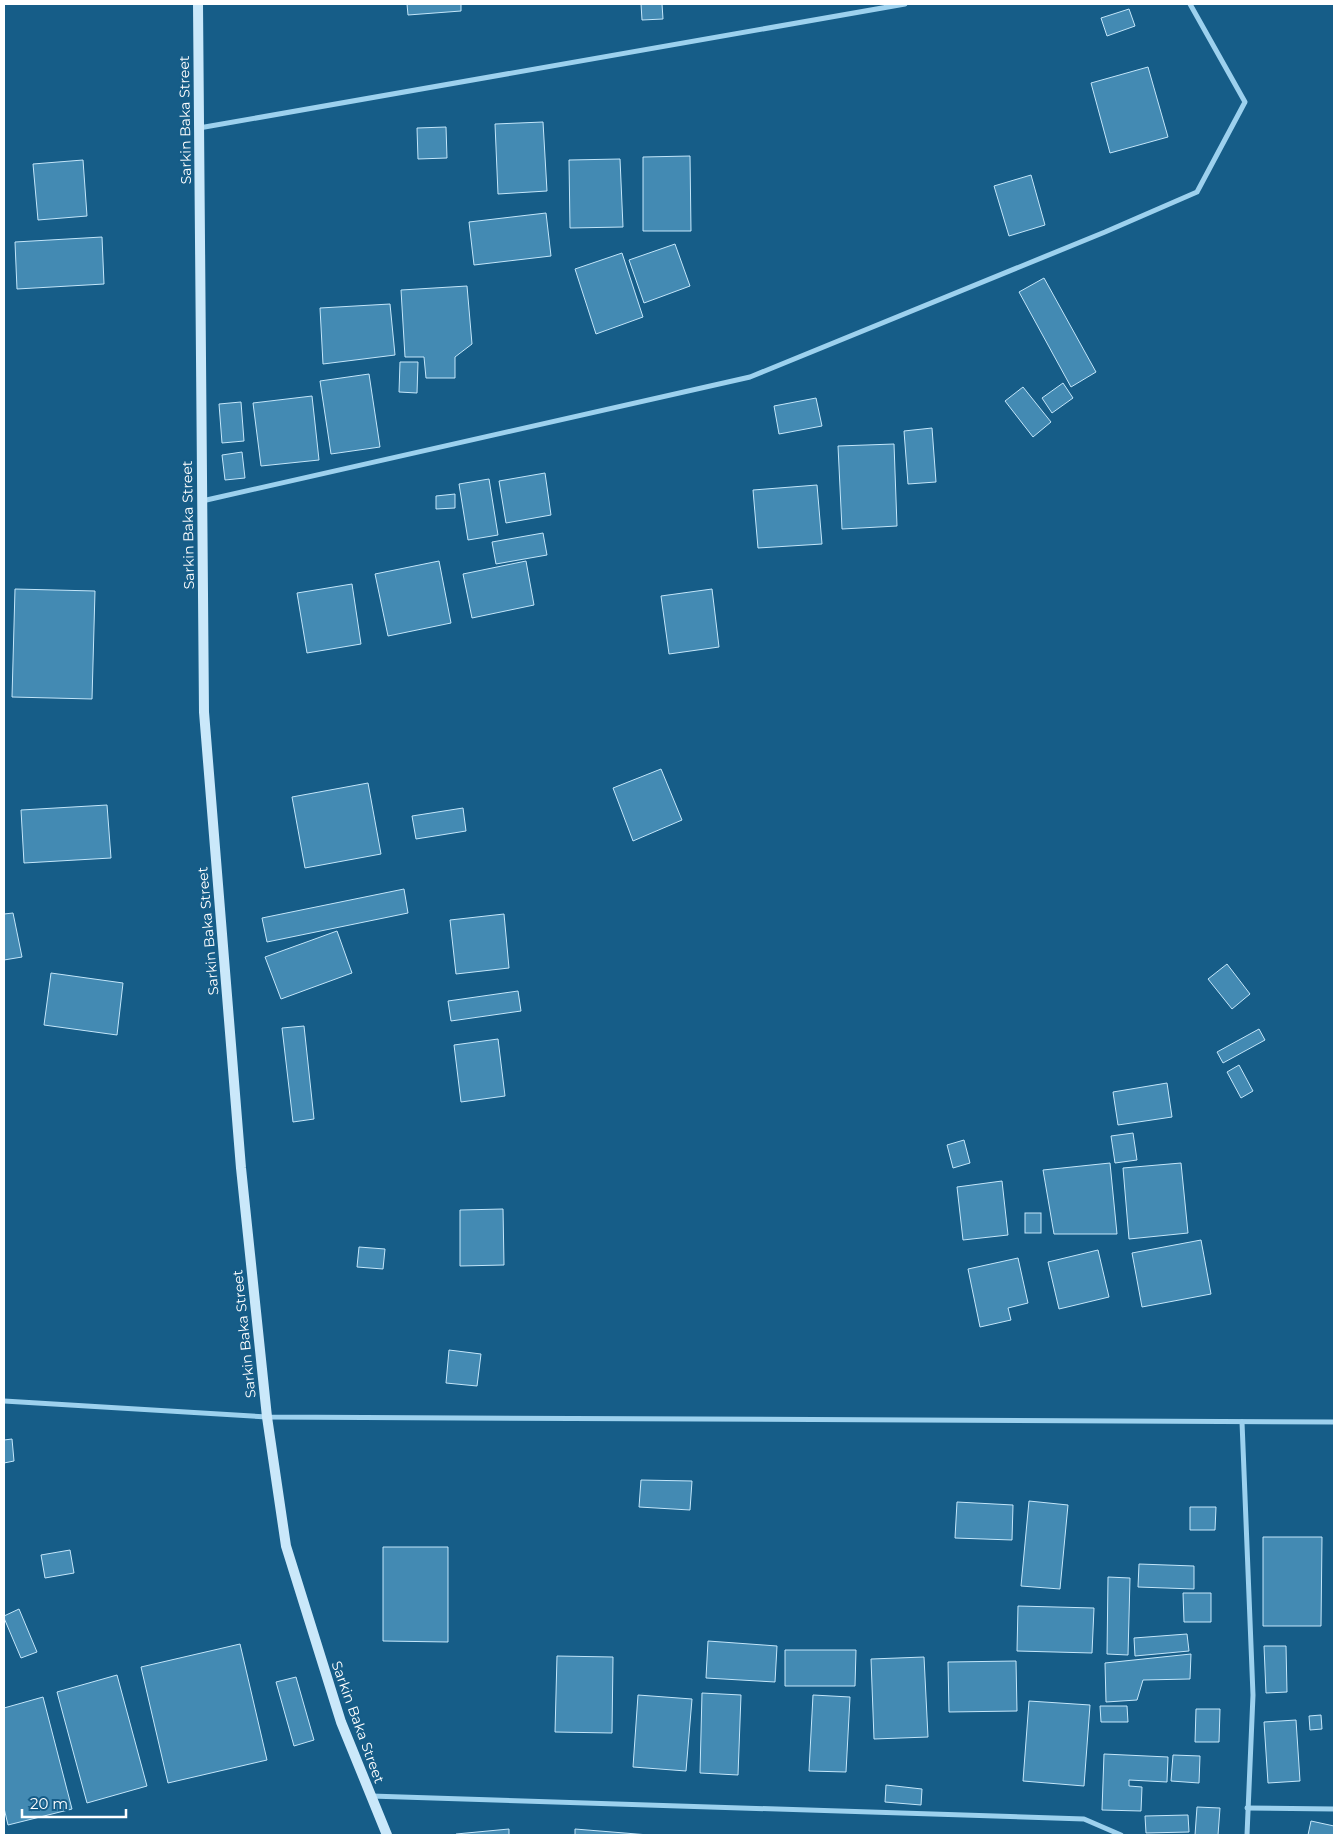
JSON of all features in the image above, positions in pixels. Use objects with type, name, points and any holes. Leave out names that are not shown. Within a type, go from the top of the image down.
[{"type":"street","name":"Sarkin Baka Street","points":[[198,4],[204,712],[241,1168],[266,1417],[286,1546],[341,1722],[387,1835]]},
{"type":"street","points":[[199,128],[905,4]]},
{"type":"street","points":[[202,501],[750,377],[1105,232],[1197,192],[1245,102],[1190,4]]},
{"type":"street","points":[[4,1401],[266,1417],[1334,1422]]},
{"type":"street","points":[[1242,1422],[1253,1694],[1247,1835]]},
{"type":"street","points":[[371,1796],[1084,1819],[1121,1835]]},
{"type":"street","points":[[1247,1808],[1334,1809]]},
{"type":"building","points":[[407,4],[461,4],[461,11],[408,15]]},
{"type":"building","points":[[641,4],[662,4],[663,19],[642,20]]},
{"type":"building","points":[[1129,9],[1135,26],[1107,36],[1101,18]]},
{"type":"building","points":[[1148,67],[1168,137],[1110,153],[1091,83]]},
{"type":"building","points":[[543,122],[547,191],[498,194],[495,124]]},
{"type":"building","points":[[446,127],[447,158],[418,159],[417,128]]},
{"type":"building","points":[[690,156],[691,231],[643,231],[643,157]]},
{"type":"building","points":[[620,159],[623,227],[570,228],[569,160]]},
{"type":"building","points":[[83,160],[87,216],[38,220],[33,164]]},
{"type":"building","points":[[1031,175],[1045,225],[1009,236],[994,186]]},
{"type":"building","points":[[546,213],[551,256],[474,265],[469,222]]},
{"type":"building","points":[[102,237],[104,284],[17,289],[15,242]]},
{"type":"building","points":[[675,244],[690,286],[644,303],[629,260]]},
{"type":"building","points":[[622,253],[643,317],[596,334],[575,269]]},
{"type":"building","points":[[1044,278],[1096,372],[1071,387],[1019,292]]},
{"type":"building","points":[[467,286],[472,344],[455,357],[455,378],[426,378],[424,357],[405,357],[401,290]]},
{"type":"building","points":[[390,304],[395,355],[323,364],[320,308]]},
{"type":"building","points":[[400,362],[418,362],[417,393],[399,392]]},
{"type":"building","points":[[369,374],[380,447],[331,454],[320,381]]},
{"type":"building","points":[[1063,383],[1073,398],[1052,413],[1042,398]]},
{"type":"building","points":[[1023,387],[1051,422],[1033,437],[1005,401]]},
{"type":"building","points":[[312,396],[319,460],[261,466],[253,403]]},
{"type":"building","points":[[816,398],[822,426],[779,434],[774,406]]},
{"type":"building","points":[[241,402],[244,441],[222,443],[219,404]]},
{"type":"building","points":[[932,428],[936,482],[908,484],[904,431]]},
{"type":"building","points":[[894,444],[897,526],[842,529],[838,446]]},
{"type":"building","points":[[242,452],[245,478],[225,480],[222,455]]},
{"type":"building","points":[[545,473],[551,515],[506,523],[499,481]]},
{"type":"building","points":[[489,479],[498,535],[468,540],[459,484]]},
{"type":"building","points":[[817,485],[822,544],[758,548],[753,490]]},
{"type":"building","points":[[455,494],[455,508],[436,509],[436,496]]},
{"type":"building","points":[[543,533],[547,555],[496,564],[492,542]]},
{"type":"building","points":[[439,561],[451,623],[388,636],[375,574]]},
{"type":"building","points":[[526,561],[534,605],[472,618],[463,574]]},
{"type":"building","points":[[352,584],[361,644],[307,653],[297,593]]},
{"type":"building","points":[[15,589],[95,591],[92,699],[12,697]]},
{"type":"building","points":[[712,589],[719,647],[669,654],[661,596]]},
{"type":"building","points":[[661,769],[682,820],[633,841],[613,788]]},
{"type":"building","points":[[368,783],[381,854],[305,868],[292,797]]},
{"type":"building","points":[[107,805],[111,858],[24,863],[21,810]]},
{"type":"building","points":[[463,808],[466,831],[416,839],[412,816]]},
{"type":"building","points":[[404,889],[408,913],[267,942],[262,918]]},
{"type":"building","points":[[13,913],[22,957],[4,960],[4,914]]},
{"type":"building","points":[[504,914],[509,968],[456,974],[450,920]]},
{"type":"building","points":[[337,931],[352,973],[281,999],[265,957]]},
{"type":"building","points":[[1227,964],[1250,994],[1232,1009],[1208,979]]},
{"type":"building","points":[[51,973],[123,983],[117,1035],[44,1025]]},
{"type":"building","points":[[518,991],[521,1011],[451,1021],[448,1001]]},
{"type":"building","points":[[304,1026],[314,1119],[293,1122],[282,1028]]},
{"type":"building","points":[[1259,1029],[1265,1040],[1223,1063],[1217,1052]]},
{"type":"building","points":[[498,1039],[505,1096],[461,1102],[454,1045]]},
{"type":"building","points":[[1239,1065],[1253,1091],[1241,1098],[1227,1072]]},
{"type":"building","points":[[1167,1083],[1172,1117],[1118,1125],[1113,1092]]},
{"type":"building","points":[[1133,1133],[1137,1160],[1115,1163],[1111,1136]]},
{"type":"building","points":[[964,1140],[970,1163],[953,1168],[947,1145]]},
{"type":"building","points":[[1110,1163],[1117,1234],[1054,1234],[1043,1170]]},
{"type":"building","points":[[1181,1163],[1188,1233],[1129,1239],[1123,1168]]},
{"type":"building","points":[[1002,1181],[1008,1235],[963,1240],[957,1187]]},
{"type":"building","points":[[503,1209],[504,1265],[460,1266],[460,1210]]},
{"type":"building","points":[[1025,1213],[1041,1213],[1041,1233],[1025,1233]]},
{"type":"building","points":[[1201,1240],[1211,1294],[1142,1307],[1132,1253]]},
{"type":"building","points":[[359,1247],[385,1249],[383,1269],[357,1267]]},
{"type":"building","points":[[1098,1250],[1109,1297],[1059,1309],[1048,1262]]},
{"type":"building","points":[[1018,1258],[1028,1303],[1008,1308],[1011,1320],[980,1327],[968,1269]]},
{"type":"building","points":[[449,1350],[481,1354],[477,1386],[446,1383]]},
{"type":"building","points":[[12,1439],[14,1461],[4,1463],[4,1440]]},
{"type":"building","points":[[641,1480],[692,1481],[690,1510],[639,1507]]},
{"type":"building","points":[[1029,1501],[1068,1505],[1060,1589],[1021,1586]]},
{"type":"building","points":[[957,1502],[1013,1505],[1012,1540],[955,1538]]},
{"type":"building","points":[[1190,1507],[1216,1507],[1215,1530],[1190,1530]]},
{"type":"building","points":[[1263,1537],[1322,1537],[1321,1626],[1263,1626]]},
{"type":"building","points":[[383,1547],[448,1547],[448,1642],[383,1641]]},
{"type":"building","points":[[70,1550],[74,1573],[45,1578],[41,1555]]},
{"type":"building","points":[[1139,1564],[1194,1566],[1194,1589],[1138,1587]]},
{"type":"building","points":[[1108,1577],[1130,1578],[1128,1655],[1107,1654]]},
{"type":"building","points":[[1183,1593],[1211,1593],[1211,1622],[1184,1622]]},
{"type":"building","points":[[1018,1606],[1094,1608],[1092,1653],[1017,1651]]},
{"type":"building","points":[[19,1609],[37,1652],[21,1658],[4,1618],[4,1616]]},
{"type":"building","points":[[1187,1634],[1189,1651],[1135,1656],[1134,1638]]},
{"type":"building","points":[[708,1641],[777,1646],[775,1682],[706,1678]]},
{"type":"building","points":[[240,1644],[267,1760],[168,1783],[141,1667]]},
{"type":"building","points":[[1264,1646],[1286,1646],[1287,1692],[1266,1693]]},
{"type":"building","points":[[785,1650],[856,1650],[855,1686],[785,1686]]},
{"type":"building","points":[[1191,1654],[1190,1679],[1143,1680],[1137,1700],[1106,1702],[1105,1663]]},
{"type":"building","points":[[557,1656],[613,1657],[612,1733],[555,1732]]},
{"type":"building","points":[[924,1657],[928,1737],[874,1739],[871,1659]]},
{"type":"building","points":[[1016,1661],[1017,1711],[949,1712],[948,1662]]},
{"type":"building","points":[[117,1675],[147,1786],[87,1803],[57,1692]]},
{"type":"building","points":[[296,1677],[314,1740],[294,1746],[276,1682]]},
{"type":"building","points":[[702,1693],[741,1695],[738,1775],[700,1773]]},
{"type":"building","points":[[638,1695],[692,1699],[686,1771],[633,1767]]},
{"type":"building","points":[[813,1695],[850,1697],[846,1772],[809,1771]]},
{"type":"building","points":[[43,1697],[72,1809],[8,1825],[4,1808],[4,1708]]},
{"type":"building","points":[[1029,1701],[1090,1705],[1084,1786],[1023,1781]]},
{"type":"building","points":[[1100,1706],[1127,1706],[1128,1722],[1101,1722]]},
{"type":"building","points":[[1196,1709],[1220,1709],[1219,1742],[1195,1742]]},
{"type":"building","points":[[1321,1715],[1322,1729],[1310,1730],[1309,1716]]},
{"type":"building","points":[[1296,1720],[1300,1781],[1268,1783],[1264,1722]]},
{"type":"building","points":[[1104,1754],[1168,1757],[1167,1782],[1129,1780],[1129,1786],[1142,1787],[1141,1811],[1102,1810]]},
{"type":"building","points":[[1173,1755],[1200,1756],[1199,1783],[1171,1781]]},
{"type":"building","points":[[886,1785],[922,1789],[921,1805],[885,1802]]},
{"type":"building","points":[[1197,1807],[1220,1808],[1218,1835],[1195,1835]]},
{"type":"building","points":[[1188,1815],[1189,1832],[1146,1833],[1145,1816]]},
{"type":"building","points":[[1311,1821],[1334,1826],[1334,1835],[1308,1835]]},
{"type":"building","points":[[509,1829],[509,1835],[456,1835],[456,1834]]},
{"type":"building","points":[[575,1829],[649,1835],[575,1835]]}]
